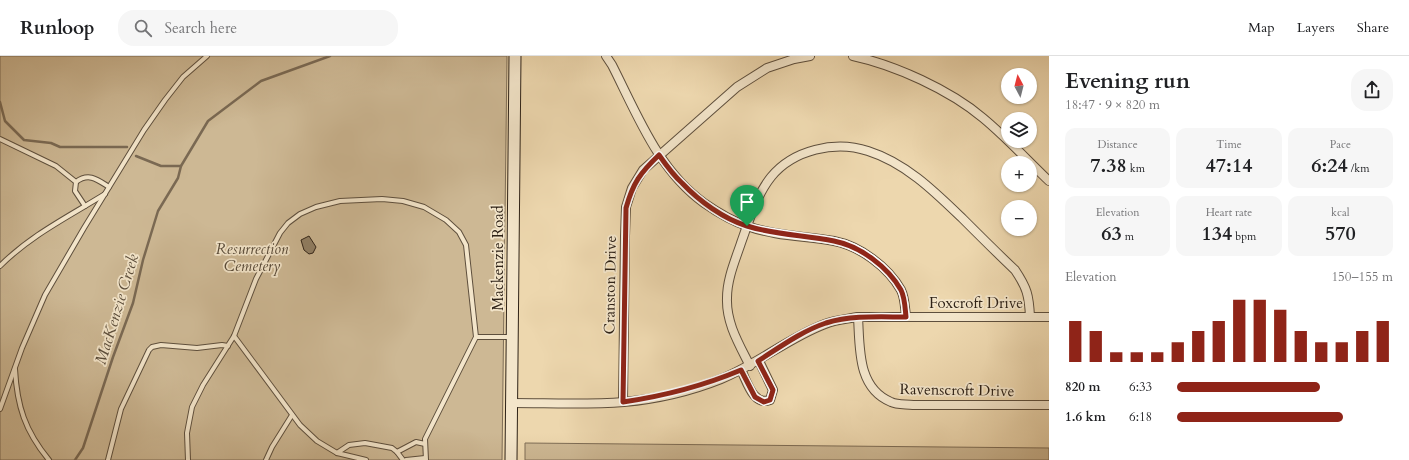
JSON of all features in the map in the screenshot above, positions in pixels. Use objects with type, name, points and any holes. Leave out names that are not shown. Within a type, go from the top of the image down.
[{"type":"main road","name":"Mackenzie Road","points":[[511,460],[515,56]]},
{"type":"street","points":[[606,56],[659,155],[682,184],[704,202],[731,219],[747,226],[772,232],[836,241],[854,248],[874,260],[891,275],[901,291],[906,317]]},
{"type":"street","name":"Cranston Drive","points":[[623,402],[626,208],[632,188],[643,170],[737,87],[767,68],[794,59],[810,56]]},
{"type":"street","points":[[853,56],[889,65],[938,88],[982,117],[1049,181]]},
{"type":"street","points":[[750,366],[730,324],[727,298],[728,279],[760,194],[772,176],[786,164],[802,154],[824,147],[846,147],[868,150],[898,164],[927,184],[1014,270],[1023,282],[1029,297],[1030,317]]},
{"type":"street","name":"Foxcroft Drive","points":[[512,403],[623,402],[654,398],[720,379],[750,366],[803,334],[827,323],[858,317],[1049,317]]},
{"type":"street","name":"Ravenscroft Drive","points":[[858,317],[861,365],[866,380],[878,394],[892,403],[913,405],[1049,405]]},
{"type":"street","points":[[741,370],[755,397],[764,402],[770,400],[773,390],[758,361]]},
{"type":"lane","points":[[0,409],[15,367],[45,295],[144,130],[183,77],[206,56]]},
{"type":"lane","points":[[0,139],[56,166],[76,182]]},
{"type":"lane","points":[[76,182],[84,177],[90,176],[109,187]]},
{"type":"lane","points":[[76,182],[75,191],[85,206]]},
{"type":"lane","points":[[0,266],[17,249],[49,227],[106,194]]},
{"type":"lane","points":[[188,460],[187,433],[192,406],[203,385],[234,336],[256,279],[271,248],[288,223],[300,214],[316,207],[340,201],[382,199],[403,201],[424,207],[446,220],[459,232],[466,245],[476,337],[425,439],[425,459],[404,460],[398,452],[392,448],[365,443],[349,445],[336,453]]},
{"type":"lane","points":[[234,336],[300,426],[317,441],[336,453],[366,460]]},
{"type":"lane","points":[[476,337],[513,337]]},
{"type":"lane","points":[[108,460],[121,409],[149,350],[152,347],[161,345],[197,348],[222,345],[228,346]]},
{"type":"lane","points":[[15,367],[16,394],[22,414],[31,434],[49,460]]},
{"type":"lane","points":[[266,460],[272,447],[292,415]]},
{"type":"lane","points":[[398,452],[416,442],[425,444]]},
{"type":"green space","name":"Resurrection Cemetery","points":[[0,56],[507,56],[502,460],[0,460]]},
{"type":"green space","points":[[525,443],[1049,448],[1049,460],[525,460]]},
{"type":"building","points":[[309,236],[316,247],[313,253],[309,254],[304,250],[301,240]]},
{"type":"waterway","name":"MacKenzie Creek","points":[[75,460],[83,448],[113,357],[133,303],[143,260],[158,211],[178,178],[181,166],[208,121],[261,81],[330,56]]},
{"type":"waterway","points":[[0,102],[5,121],[24,140],[51,143],[60,147],[127,147]]},
{"type":"waterway","points":[[136,156],[161,166],[181,166]]},
{"type":"route","points":[[659,155],[682,184],[704,202],[731,219],[747,226],[772,232],[836,241],[854,248],[874,260],[891,275],[901,291],[905,303],[906,317],[858,317],[827,323],[803,334],[758,361],[773,390],[770,400],[764,402],[755,397],[741,370],[720,379],[692,388],[654,398],[623,402],[624,236],[626,208],[632,188],[643,170],[659,155]]}]
